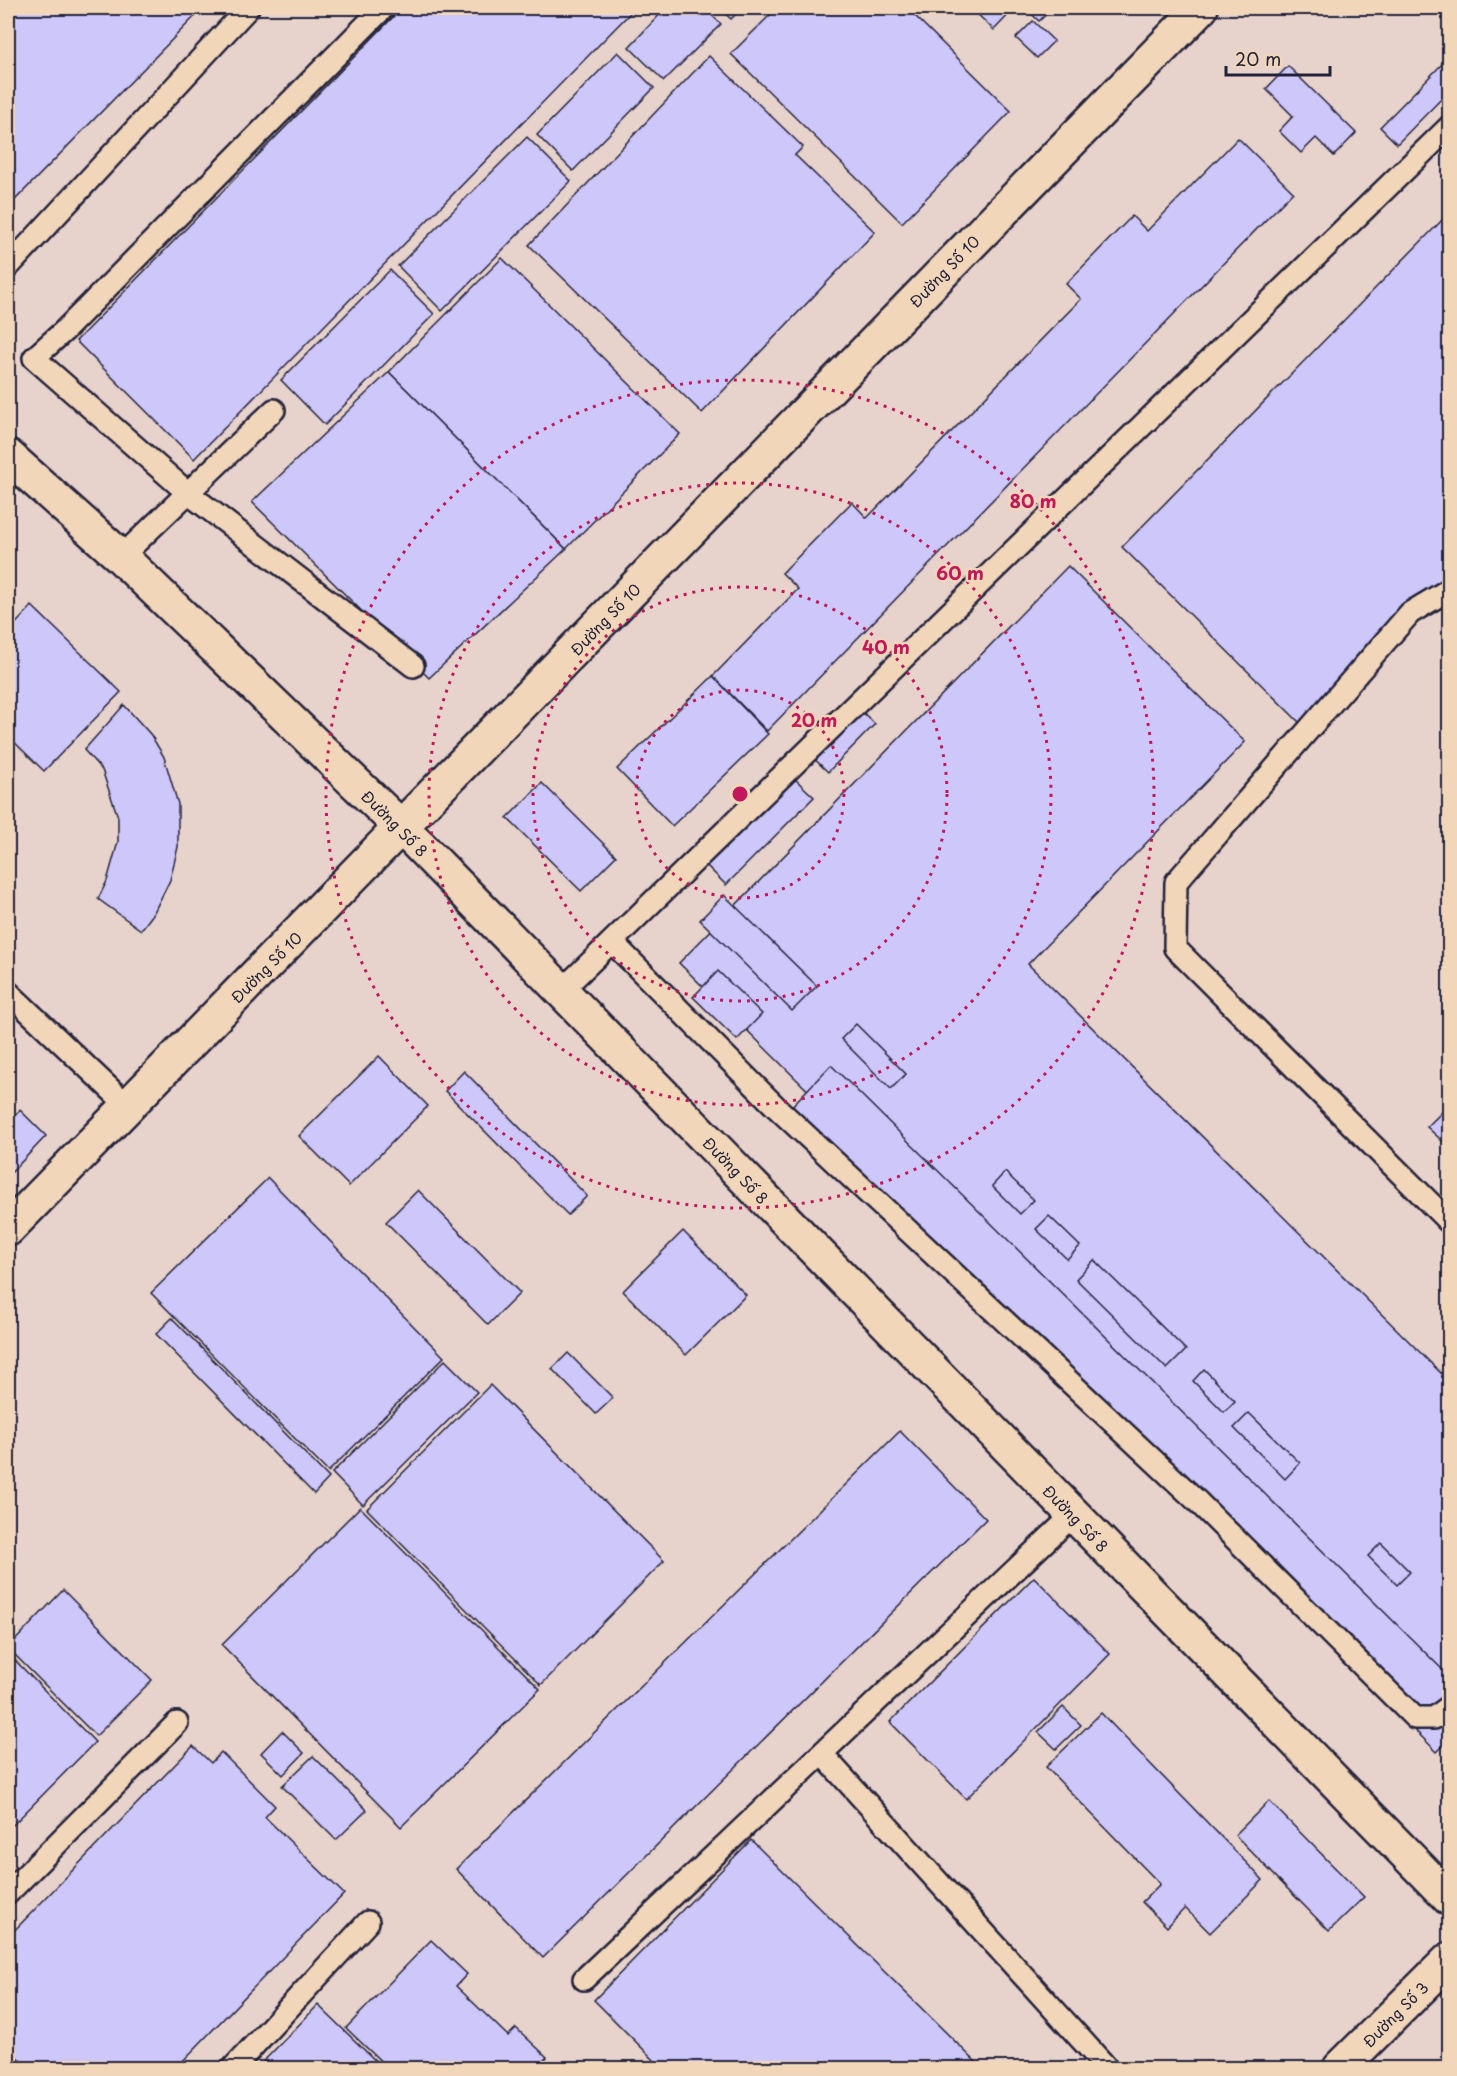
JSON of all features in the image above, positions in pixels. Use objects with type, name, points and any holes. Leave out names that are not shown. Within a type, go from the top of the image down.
[{"type":"street","name":"Đường Số 10","points":[[8,1229],[1201,8]]},
{"type":"street","name":"Đường Số 8","points":[[8,456],[121,557],[402,828],[1449,1899]]},
{"type":"street","name":"Đường Số 3","points":[[1340,2068],[1449,1959]]},
{"type":"lane","points":[[8,267],[248,8]]},
{"type":"lane","points":[[383,8],[64,331],[34,358],[188,493],[413,666]]},
{"type":"lane","points":[[561,991],[1449,126]]},
{"type":"lane","points":[[121,557],[274,410]]},
{"type":"lane","points":[[1449,589],[1410,613],[1176,882],[1175,948],[1449,1223]]},
{"type":"lane","points":[[612,942],[777,1108],[1197,1502],[1415,1718],[1434,1718],[1449,1706]]},
{"type":"lane","points":[[8,992],[128,1106]]},
{"type":"lane","points":[[584,1979],[823,1755],[1073,1515]]},
{"type":"lane","points":[[8,1893],[177,1723]]},
{"type":"lane","points":[[823,1755],[1107,2068]]},
{"type":"lane","points":[[233,2068],[368,1922]]},
{"type":"shaded area","points":[[8,8],[1449,8],[1449,2068],[8,2068]]},
{"type":"building","points":[[8,8],[203,8],[12,203],[8,198]]},
{"type":"building","points":[[402,8],[635,8],[194,459],[76,341]]},
{"type":"building","points":[[666,8],[704,8],[721,24],[664,81],[629,47]]},
{"type":"building","points":[[719,8],[742,8],[731,19]]},
{"type":"building","points":[[777,8],[907,8],[1011,111],[902,223],[731,54]]},
{"type":"building","points":[[971,8],[1015,8],[994,30]]},
{"type":"building","points":[[1025,8],[1053,8],[1039,21]]},
{"type":"building","points":[[1033,21],[1054,41],[1037,58],[1016,38]]},
{"type":"building","points":[[618,52],[654,88],[573,171],[537,135]]},
{"type":"building","points":[[709,56],[803,147],[795,155],[875,232],[702,413],[529,245]]},
{"type":"building","points":[[1450,56],[1450,90],[1397,144],[1380,127]]},
{"type":"building","points":[[1288,66],[1356,133],[1334,156],[1316,138],[1301,153],[1279,131],[1293,116],[1266,89]]},
{"type":"building","points":[[527,137],[571,181],[442,311],[398,266]]},
{"type":"building","points":[[1238,138],[1293,192],[767,731],[713,676],[798,589],[782,573],[852,502],[867,518],[1081,299],[1066,284],[1132,216],[1147,231]]},
{"type":"building","points":[[1450,212],[1450,571],[1301,724],[1122,547]]},
{"type":"building","points":[[502,258],[680,434],[566,549],[389,372]]},
{"type":"building","points":[[390,270],[434,314],[325,425],[281,380]]},
{"type":"building","points":[[389,372],[566,549],[429,678],[252,502]]},
{"type":"building","points":[[1068,566],[1245,742],[1028,964],[1450,1382],[1450,1688],[1431,1707],[679,963]]},
{"type":"building","points":[[32,606],[121,692],[44,771],[8,736],[8,632]]},
{"type":"building","points":[[713,676],[768,734],[672,826],[617,769]]},
{"type":"building","points":[[124,705],[151,735],[164,757],[178,804],[178,847],[170,880],[153,914],[141,930],[98,899],[107,881],[118,842],[118,817],[102,770],[84,750]]},
{"type":"building","points":[[857,707],[875,724],[828,772],[810,755]]},
{"type":"building","points":[[794,778],[814,797],[726,885],[706,865]]},
{"type":"building","points":[[542,783],[616,856],[581,891],[507,818]]},
{"type":"building","points":[[724,895],[817,986],[792,1011],[700,920]]},
{"type":"building","points":[[718,971],[762,1014],[737,1040],[693,997]]},
{"type":"building","points":[[856,1024],[906,1074],[891,1089],[841,1039]]},
{"type":"building","points":[[379,1056],[428,1106],[349,1186],[299,1136]]},
{"type":"building","points":[[831,1065],[1450,1677],[1450,1739],[1437,1752],[788,1110]]},
{"type":"building","points":[[464,1071],[587,1196],[568,1215],[445,1091]]},
{"type":"building","points":[[1450,1104],[1450,1148],[1427,1127]]},
{"type":"building","points":[[20,1110],[46,1136],[8,1176],[8,1123]]},
{"type":"building","points":[[1005,1172],[1034,1200],[1020,1214],[992,1186]]},
{"type":"building","points":[[268,1178],[444,1357],[328,1472],[151,1293]]},
{"type":"building","points":[[418,1190],[520,1293],[488,1325],[386,1222]]},
{"type":"building","points":[[1049,1216],[1080,1246],[1067,1259],[1036,1229]]},
{"type":"building","points":[[683,1231],[746,1295],[686,1355],[623,1291]]},
{"type":"building","points":[[1094,1260],[1186,1350],[1167,1369],[1076,1279]]},
{"type":"building","points":[[172,1318],[329,1478],[314,1494],[156,1334]]},
{"type":"building","points":[[568,1353],[613,1398],[596,1414],[552,1369]]},
{"type":"building","points":[[445,1360],[477,1392],[363,1505],[332,1473]]},
{"type":"building","points":[[1204,1369],[1235,1401],[1224,1412],[1193,1381]]},
{"type":"building","points":[[490,1385],[664,1561],[541,1685],[367,1509]]},
{"type":"building","points":[[1249,1413],[1300,1463],[1285,1479],[1234,1428]]},
{"type":"building","points":[[900,1431],[986,1519],[543,1958],[456,1869]]},
{"type":"building","points":[[360,1507],[540,1689],[401,1827],[222,1645]]},
{"type":"building","points":[[1381,1543],[1410,1572],[1397,1585],[1368,1556]]},
{"type":"building","points":[[1034,1577],[1110,1654],[966,1799],[890,1722]]},
{"type":"building","points":[[63,1590],[152,1680],[96,1736],[8,1648]]},
{"type":"building","points":[[8,1653],[95,1742],[8,1830]]},
{"type":"building","points":[[1063,1707],[1081,1725],[1056,1749],[1038,1732]]},
{"type":"building","points":[[1101,1713],[1263,1880],[1210,1933],[1185,1908],[1167,1927],[1142,1902],[1160,1884],[1046,1767]]},
{"type":"building","points":[[282,1731],[304,1753],[283,1775],[261,1753]]},
{"type":"building","points":[[193,1746],[211,1763],[221,1752],[275,1806],[265,1817],[344,1894],[176,2068],[28,2068],[8,2048],[8,1937]]},
{"type":"building","points":[[313,1756],[367,1810],[336,1840],[282,1786]]},
{"type":"building","points":[[1269,1801],[1364,1897],[1329,1931],[1235,1835]]},
{"type":"building","points":[[751,1840],[982,2068],[662,2068],[594,2000]]},
{"type":"building","points":[[431,1940],[467,1974],[456,1986],[508,2036],[516,2028],[547,2057],[538,2066],[541,2068],[388,2068],[346,2028]]},
{"type":"building","points":[[318,2005],[383,2068],[257,2068]]}]
